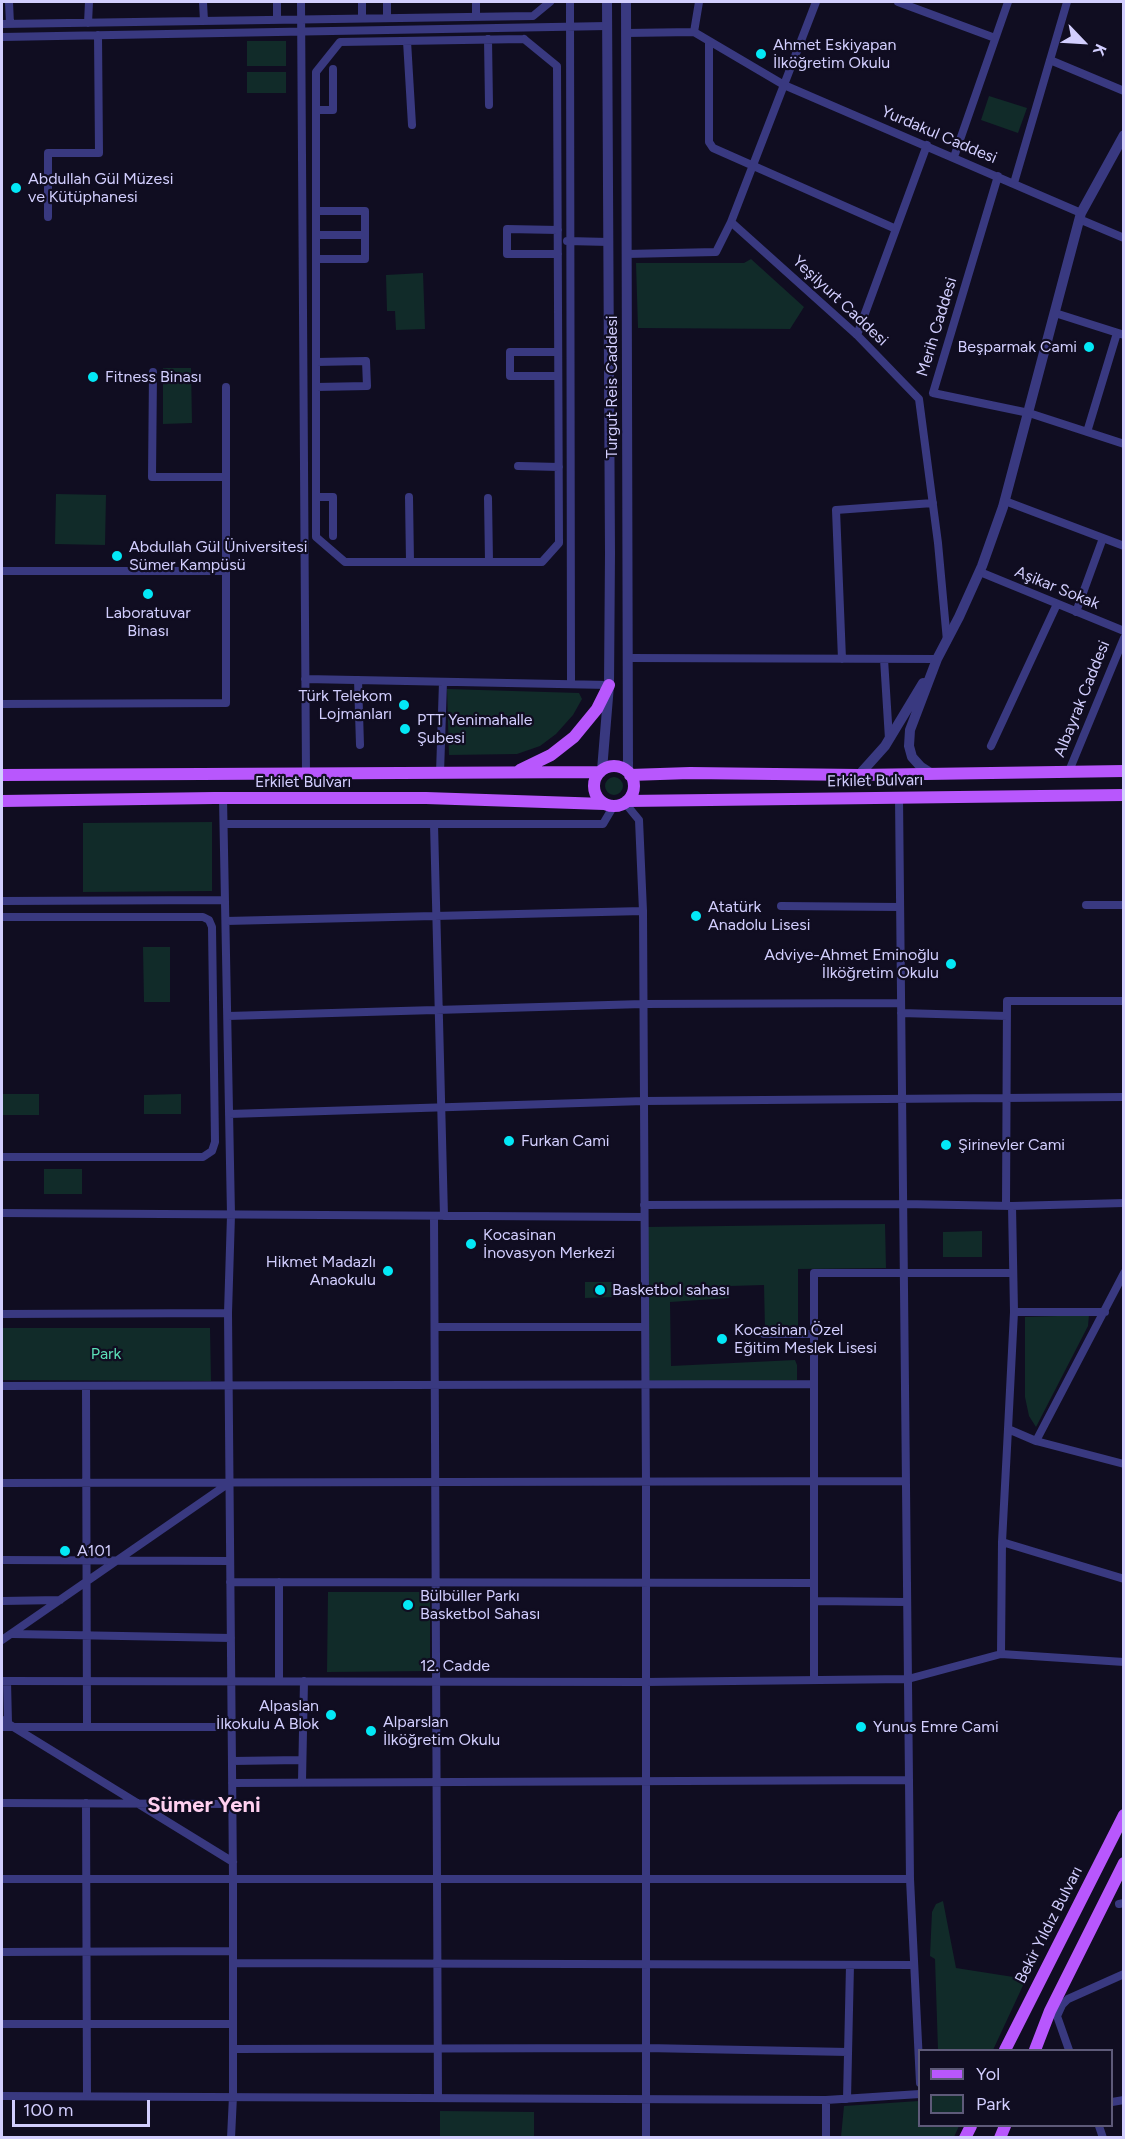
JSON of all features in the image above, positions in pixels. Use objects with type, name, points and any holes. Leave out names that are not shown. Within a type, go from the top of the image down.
[{"type":"main road","points":[[512,773],[539,762],[574,737],[597,709],[609,685]]},
{"type":"main road","points":[[618,766],[629,774],[634,787],[617,804],[597,798],[594,789],[595,780],[601,771],[608,767],[618,766]]},
{"type":"main road","name":"Erkilet Bulvarı","points":[[2,775],[601,771]]},
{"type":"main road","name":"Erkilet Bulvarı","points":[[629,774],[859,775],[1124,771]]},
{"type":"main road","name":"Erkilet Bulvarı","points":[[2,801],[436,798],[617,804],[899,797],[1124,795]]},
{"type":"main road","name":"Bekir Yıldız Bulvarı","points":[[1006,2049],[1124,1815]]},
{"type":"main road","points":[[1035,2049],[1124,1863]]},
{"type":"street","points":[[9,2],[6,24],[533,16],[550,2]]},
{"type":"street","points":[[88,23],[89,2]]},
{"type":"street","points":[[203,2],[204,21]]},
{"type":"street","points":[[277,2],[277,19]]},
{"type":"street","points":[[301,2],[306,774]]},
{"type":"street","points":[[362,2],[362,18]]},
{"type":"street","points":[[387,2],[387,18]]},
{"type":"street","points":[[476,2],[476,16]]},
{"type":"street","points":[[570,2],[571,684]]},
{"type":"street","name":"Turgut Reis Caddesi","points":[[601,771],[609,685],[607,2]]},
{"type":"street","name":"Turgut Reis Caddesi","points":[[626,2],[629,774]]},
{"type":"street","points":[[626,33],[694,32],[699,2]]},
{"type":"street","points":[[626,254],[716,252],[731,222],[816,2]]},
{"type":"street","points":[[898,2],[995,38]]},
{"type":"street","points":[[954,157],[1008,2]]},
{"type":"street","points":[[1014,183],[1067,2]]},
{"type":"street","points":[[2,37],[608,26]]},
{"type":"street","name":"Yurdakul Caddesi","points":[[694,32],[784,85],[1014,183],[1124,238]]},
{"type":"street","points":[[48,217],[48,153],[99,153],[98,35]]},
{"type":"street","points":[[488,39],[489,105]]},
{"type":"street","points":[[488,39],[524,39],[557,66],[559,543],[542,562],[345,561],[316,537],[316,72],[340,42],[488,39]]},
{"type":"street","points":[[407,41],[412,125]]},
{"type":"street","points":[[709,41],[709,142],[716,150],[896,230]]},
{"type":"street","points":[[1050,60],[1124,91]]},
{"type":"street","points":[[316,111],[333,110],[333,69]]},
{"type":"street","points":[[859,775],[878,756],[937,659],[980,572],[1005,501],[1080,216],[1123,138]]},
{"type":"street","points":[[857,335],[927,146]]},
{"type":"street","name":"Merih Caddesi","points":[[998,176],[933,393],[1029,413],[1124,444]]},
{"type":"street","points":[[316,211],[365,211],[365,259],[316,259]]},
{"type":"street","name":"Yeşilyurt Caddesi","points":[[731,222],[857,335],[919,399]]},
{"type":"street","points":[[558,230],[507,229],[507,254],[558,254]]},
{"type":"street","points":[[316,235],[365,235]]},
{"type":"street","points":[[558,240],[609,242]]},
{"type":"street","points":[[1055,313],[1120,334],[1087,432]]},
{"type":"street","points":[[558,352],[510,352],[510,376],[558,376]]},
{"type":"street","points":[[316,362],[366,361],[367,386],[316,387]]},
{"type":"street","points":[[153,372],[153,477],[226,477]]},
{"type":"street","points":[[2,704],[226,703],[226,387]]},
{"type":"street","points":[[933,393],[919,399],[933,503],[947,641]]},
{"type":"street","points":[[518,466],[559,467]]},
{"type":"street","points":[[316,497],[333,497],[333,536]]},
{"type":"street","points":[[409,497],[410,562]]},
{"type":"street","points":[[488,498],[489,562]]},
{"type":"street","points":[[1005,501],[1124,546]]},
{"type":"street","points":[[842,659],[836,510],[933,503]]},
{"type":"street","points":[[1076,612],[1103,538]]},
{"type":"street","points":[[2,571],[226,571]]},
{"type":"street","name":"Aşikar Sokak","points":[[980,572],[1124,631]]},
{"type":"street","points":[[991,746],[1057,604]]},
{"type":"street","name":"Albayrak Caddesi","points":[[1069,771],[1124,638]]},
{"type":"street","points":[[628,658],[937,659]]},
{"type":"street","points":[[884,659],[889,739]]},
{"type":"street","points":[[932,774],[916,762],[910,751],[908,740],[937,659]]},
{"type":"street","points":[[305,679],[609,685]]},
{"type":"street","points":[[358,680],[360,745]]},
{"type":"street","points":[[440,773],[443,682]]},
{"type":"street","points":[[899,797],[910,1879],[918,2049]]},
{"type":"street","points":[[223,798],[231,1215],[228,1313],[233,1862],[231,2138]]},
{"type":"street","points":[[224,824],[603,824],[617,804],[639,820],[643,911],[646,2138]]},
{"type":"street","points":[[434,824],[444,1216]]},
{"type":"street","points":[[2,901],[225,900]]},
{"type":"street","points":[[1086,905],[1124,905]]},
{"type":"street","points":[[781,906],[900,907]]},
{"type":"street","points":[[226,921],[643,911]]},
{"type":"street","points":[[2,917],[203,917],[209,920],[212,927],[215,1142],[212,1151],[203,1157],[2,1157]]},
{"type":"street","points":[[1002,1654],[1002,1542],[1014,1312],[1009,1206],[1007,1001],[1124,1001]]},
{"type":"street","points":[[228,1016],[643,1004],[901,1008],[1007,1016]]},
{"type":"street","points":[[230,1114],[644,1101],[1124,1097]]},
{"type":"street","points":[[644,1204],[1009,1206],[1124,1203]]},
{"type":"street","points":[[2,1213],[644,1217]]},
{"type":"street","points":[[434,1216],[438,2098]]},
{"type":"street","points":[[814,1680],[814,1273],[1013,1273]]},
{"type":"street","points":[[1036,1441],[1124,1273]]},
{"type":"street","points":[[1014,1312],[1105,1312]]},
{"type":"street","points":[[2,1314],[228,1313]]},
{"type":"street","points":[[435,1328],[645,1327]]},
{"type":"street","points":[[764,1334],[814,1334]]},
{"type":"street","points":[[2,1386],[814,1384]]},
{"type":"street","points":[[86,1386],[87,1726]]},
{"type":"street","points":[[1008,1429],[1036,1441],[1124,1464]]},
{"type":"street","points":[[2,1483],[646,1483],[906,1480]]},
{"type":"street","points":[[2,1640],[230,1483]]},
{"type":"street","points":[[1002,1542],[1124,1579]]},
{"type":"street","points":[[2,1560],[230,1561]]},
{"type":"street","points":[[230,1582],[814,1583]]},
{"type":"street","points":[[279,1582],[279,1681]]},
{"type":"street","points":[[2,1600],[61,1600]]},
{"type":"street","points":[[814,1601],[907,1602]]},
{"type":"street","points":[[12,1634],[231,1638]]},
{"type":"street","name":"12. Cadde","points":[[4,1681],[645,1682],[908,1679],[1002,1654],[1124,1662]]},
{"type":"street","points":[[4,1681],[6,1724]]},
{"type":"street","points":[[302,1781],[304,1681]]},
{"type":"street","points":[[6,1724],[232,1727]]},
{"type":"street","points":[[6,1724],[233,1862]]},
{"type":"street","points":[[232,1761],[302,1760]]},
{"type":"street","points":[[232,1783],[909,1780]]},
{"type":"street","points":[[2,1803],[232,1803]]},
{"type":"street","points":[[86,1803],[87,2096]]},
{"type":"street","points":[[2,1879],[910,1879]]},
{"type":"street","points":[[2,1952],[233,1952]]},
{"type":"street","points":[[233,1964],[914,1965]]},
{"type":"street","points":[[847,2099],[850,1965]]},
{"type":"street","points":[[1069,2049],[1053,2013],[1068,1999],[1124,1974]]},
{"type":"street","points":[[2,2024],[233,2024]]},
{"type":"street","points":[[233,2049],[646,2048],[848,2052]]},
{"type":"street","points":[[2,2096],[826,2100],[918,2094]]},
{"type":"street","points":[[826,2100],[826,2138]]},
{"type":"green space","points":[[247,41],[286,41],[286,66],[247,66]]},
{"type":"green space","points":[[247,72],[286,72],[286,93],[247,93]]},
{"type":"green space","points":[[989,96],[1027,108],[1018,133],[981,120]]},
{"type":"green space","points":[[751,259],[804,307],[790,329],[638,328],[636,263],[744,263]]},
{"type":"green space","points":[[423,273],[425,329],[396,330],[395,311],[387,311],[386,275]]},
{"type":"green space","points":[[163,368],[191,368],[192,423],[163,424]]},
{"type":"green space","points":[[56,494],[106,495],[105,545],[55,544]]},
{"type":"green space","points":[[447,689],[579,693],[582,699],[573,715],[556,734],[540,746],[517,754],[449,755]]},
{"type":"green space","points":[[614,777],[620,780],[623,786],[620,792],[614,795],[608,792],[605,786],[608,780]]},
{"type":"green space","points":[[212,822],[212,891],[83,892],[83,823]]},
{"type":"green space","points":[[143,947],[170,947],[170,1002],[144,1002]]},
{"type":"green space","points":[[2,1094],[39,1094],[39,1115],[2,1115]]},
{"type":"green space","points":[[181,1094],[181,1114],[144,1114],[144,1095]]},
{"type":"green space","points":[[44,1169],[82,1169],[82,1194],[44,1194]]},
{"type":"green space","name":"Kocasinan Özel Eğitim Meslek Lisesi","points":[[885,1224],[886,1268],[798,1269],[798,1329],[765,1330],[764,1285],[730,1286],[729,1298],[670,1302],[671,1366],[795,1360],[797,1380],[647,1382],[646,1227]]},
{"type":"green space","points":[[982,1231],[982,1257],[943,1257],[943,1232]]},
{"type":"green space","name":"Basketbol sahası","points":[[585,1282],[614,1282],[614,1297],[585,1298]]},
{"type":"green space","points":[[1089,1315],[1088,1326],[1036,1427],[1029,1416],[1025,1397],[1025,1317]]},
{"type":"green space","name":"Park","points":[[2,1328],[210,1328],[211,1381],[2,1380]]},
{"type":"green space","points":[[328,1592],[430,1592],[430,1671],[327,1672]]},
{"type":"green space","points":[[943,1901],[956,1968],[1026,1979],[993,2049],[938,2049],[935,1959],[930,1956],[932,1912],[936,1904]]},
{"type":"green space","points":[[918,2101],[918,2127],[959,2127],[954,2137],[841,2137],[844,2106]]},
{"type":"green space","points":[[440,2111],[534,2112],[534,2137],[440,2137]]},
{"type":"place","name":"Ahmet Eskiyapan İlköğretim Okulu","points":[[761,54]]},
{"type":"place","name":"Abdullah Gül Müzesi ve Kütüphanesi","points":[[16,188]]},
{"type":"place","name":"Beşparmak Cami","points":[[1089,347]]},
{"type":"place","name":"Fitness Binası","points":[[93,377]]},
{"type":"place","name":"Abdullah Gül Üniversitesi Sümer Kampüsü","points":[[117,556]]},
{"type":"place","name":"Laboratuvar Binası","points":[[148,594]]},
{"type":"place","name":"Türk Telekom Lojmanları","points":[[404,705]]},
{"type":"place","name":"PTT Yenimahalle Şubesi","points":[[405,729]]},
{"type":"place","name":"Atatürk Anadolu Lisesi","points":[[696,916]]},
{"type":"place","name":"Adviye-Ahmet Eminoğlu İlköğretim Okulu","points":[[951,964]]},
{"type":"place","name":"Furkan Cami","points":[[509,1141]]},
{"type":"place","name":"Şirinevler Cami","points":[[946,1145]]},
{"type":"place","name":"Kocasinan İnovasyon Merkezi","points":[[471,1244]]},
{"type":"place","name":"Hikmet Madazlı Anaokulu","points":[[388,1271]]},
{"type":"place","name":"Basketbol sahası","points":[[600,1290]]},
{"type":"place","name":"Kocasinan Özel Eğitim Meslek Lisesi","points":[[722,1339]]},
{"type":"place","name":"A101","points":[[65,1551]]},
{"type":"place","name":"Bülbüller Parkı Basketbol Sahası","points":[[408,1605]]},
{"type":"place","name":"Alpaslan İlkokulu A Blok","points":[[331,1715]]},
{"type":"place","name":"Yunus Emre Cami","points":[[861,1727]]},
{"type":"place","name":"Alparslan İlköğretim Okulu","points":[[371,1731]]},
{"type":"district","name":"Sümer Yeni","points":[[204,1806]]}]
